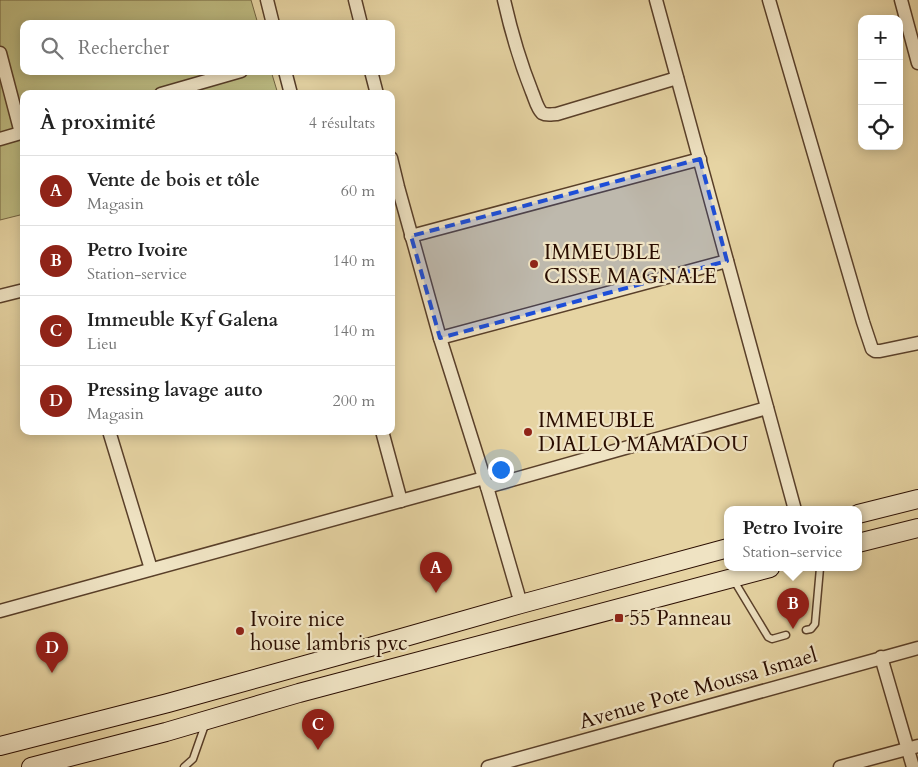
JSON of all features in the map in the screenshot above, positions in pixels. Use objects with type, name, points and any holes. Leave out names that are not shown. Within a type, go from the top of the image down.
[{"type":"main road","points":[[862,513],[918,499]]},
{"type":"main road","points":[[862,541],[918,528]]},
{"type":"main road","points":[[0,746],[168,702],[724,549]]},
{"type":"main road","points":[[31,767],[166,732],[299,693],[529,631],[759,571]]},
{"type":"street","points":[[266,0],[272,20]]},
{"type":"street","points":[[355,0],[359,20]]},
{"type":"street","points":[[504,0],[512,36],[524,73],[538,108],[543,113],[548,115],[557,114],[677,78]]},
{"type":"street","points":[[769,0],[872,349],[880,351],[918,343]]},
{"type":"street","points":[[901,0],[918,63]]},
{"type":"street","points":[[661,1],[677,78],[794,506]]},
{"type":"street","points":[[0,53],[20,126]]},
{"type":"street","points":[[175,90],[227,75]]},
{"type":"street","points":[[286,75],[290,90]]},
{"type":"street","points":[[372,75],[375,90]]},
{"type":"street","points":[[0,139],[20,134]]},
{"type":"street","points":[[411,236],[700,160]]},
{"type":"street","points":[[395,188],[521,604]]},
{"type":"street","points":[[440,338],[727,261]]},
{"type":"street","points":[[0,296],[20,291]]},
{"type":"street","points":[[0,611],[401,501],[485,483],[767,408]]},
{"type":"street","points":[[109,435],[151,569]]},
{"type":"street","points":[[383,435],[401,501]]},
{"type":"street","name":"Avenue Pote Moussa Ismael","points":[[488,767],[918,648]]},
{"type":"street","points":[[882,657],[913,747],[913,767]]},
{"type":"street","points":[[840,767],[913,747]]},
{"type":"lane","points":[[806,630],[811,629],[815,624],[820,571]]},
{"type":"lane","points":[[732,578],[768,636],[772,639],[786,635]]},
{"type":"lane","points":[[184,767],[193,759],[207,720]]},
{"type":"highlighted area","points":[[700,159],[727,261],[440,338],[411,236]]},
{"type":"shaded area","points":[[0,0],[251,0],[257,20],[20,20],[20,75],[272,75],[277,90],[20,90],[20,215],[0,220]]},
{"type":"place","name":"IMMEUBLE CISSE MAGNALE","points":[[534,264]]},
{"type":"place","name":"IMMEUBLE DIALLO MAMADOU","points":[[528,432]]},
{"type":"place","name":"Vente de bois et tôle","points":[[436,593]]},
{"type":"place","name":"55 Panneau","points":[[619,618]]},
{"type":"place","name":"Petro Ivoire","points":[[793,629]]},
{"type":"place","name":"Ivoire nice house lambris pvc","points":[[240,631]]},
{"type":"place","name":"Pressing lavage auto","points":[[52,673]]},
{"type":"place","name":"Immeuble Kyf Galena","points":[[318,750]]}]
